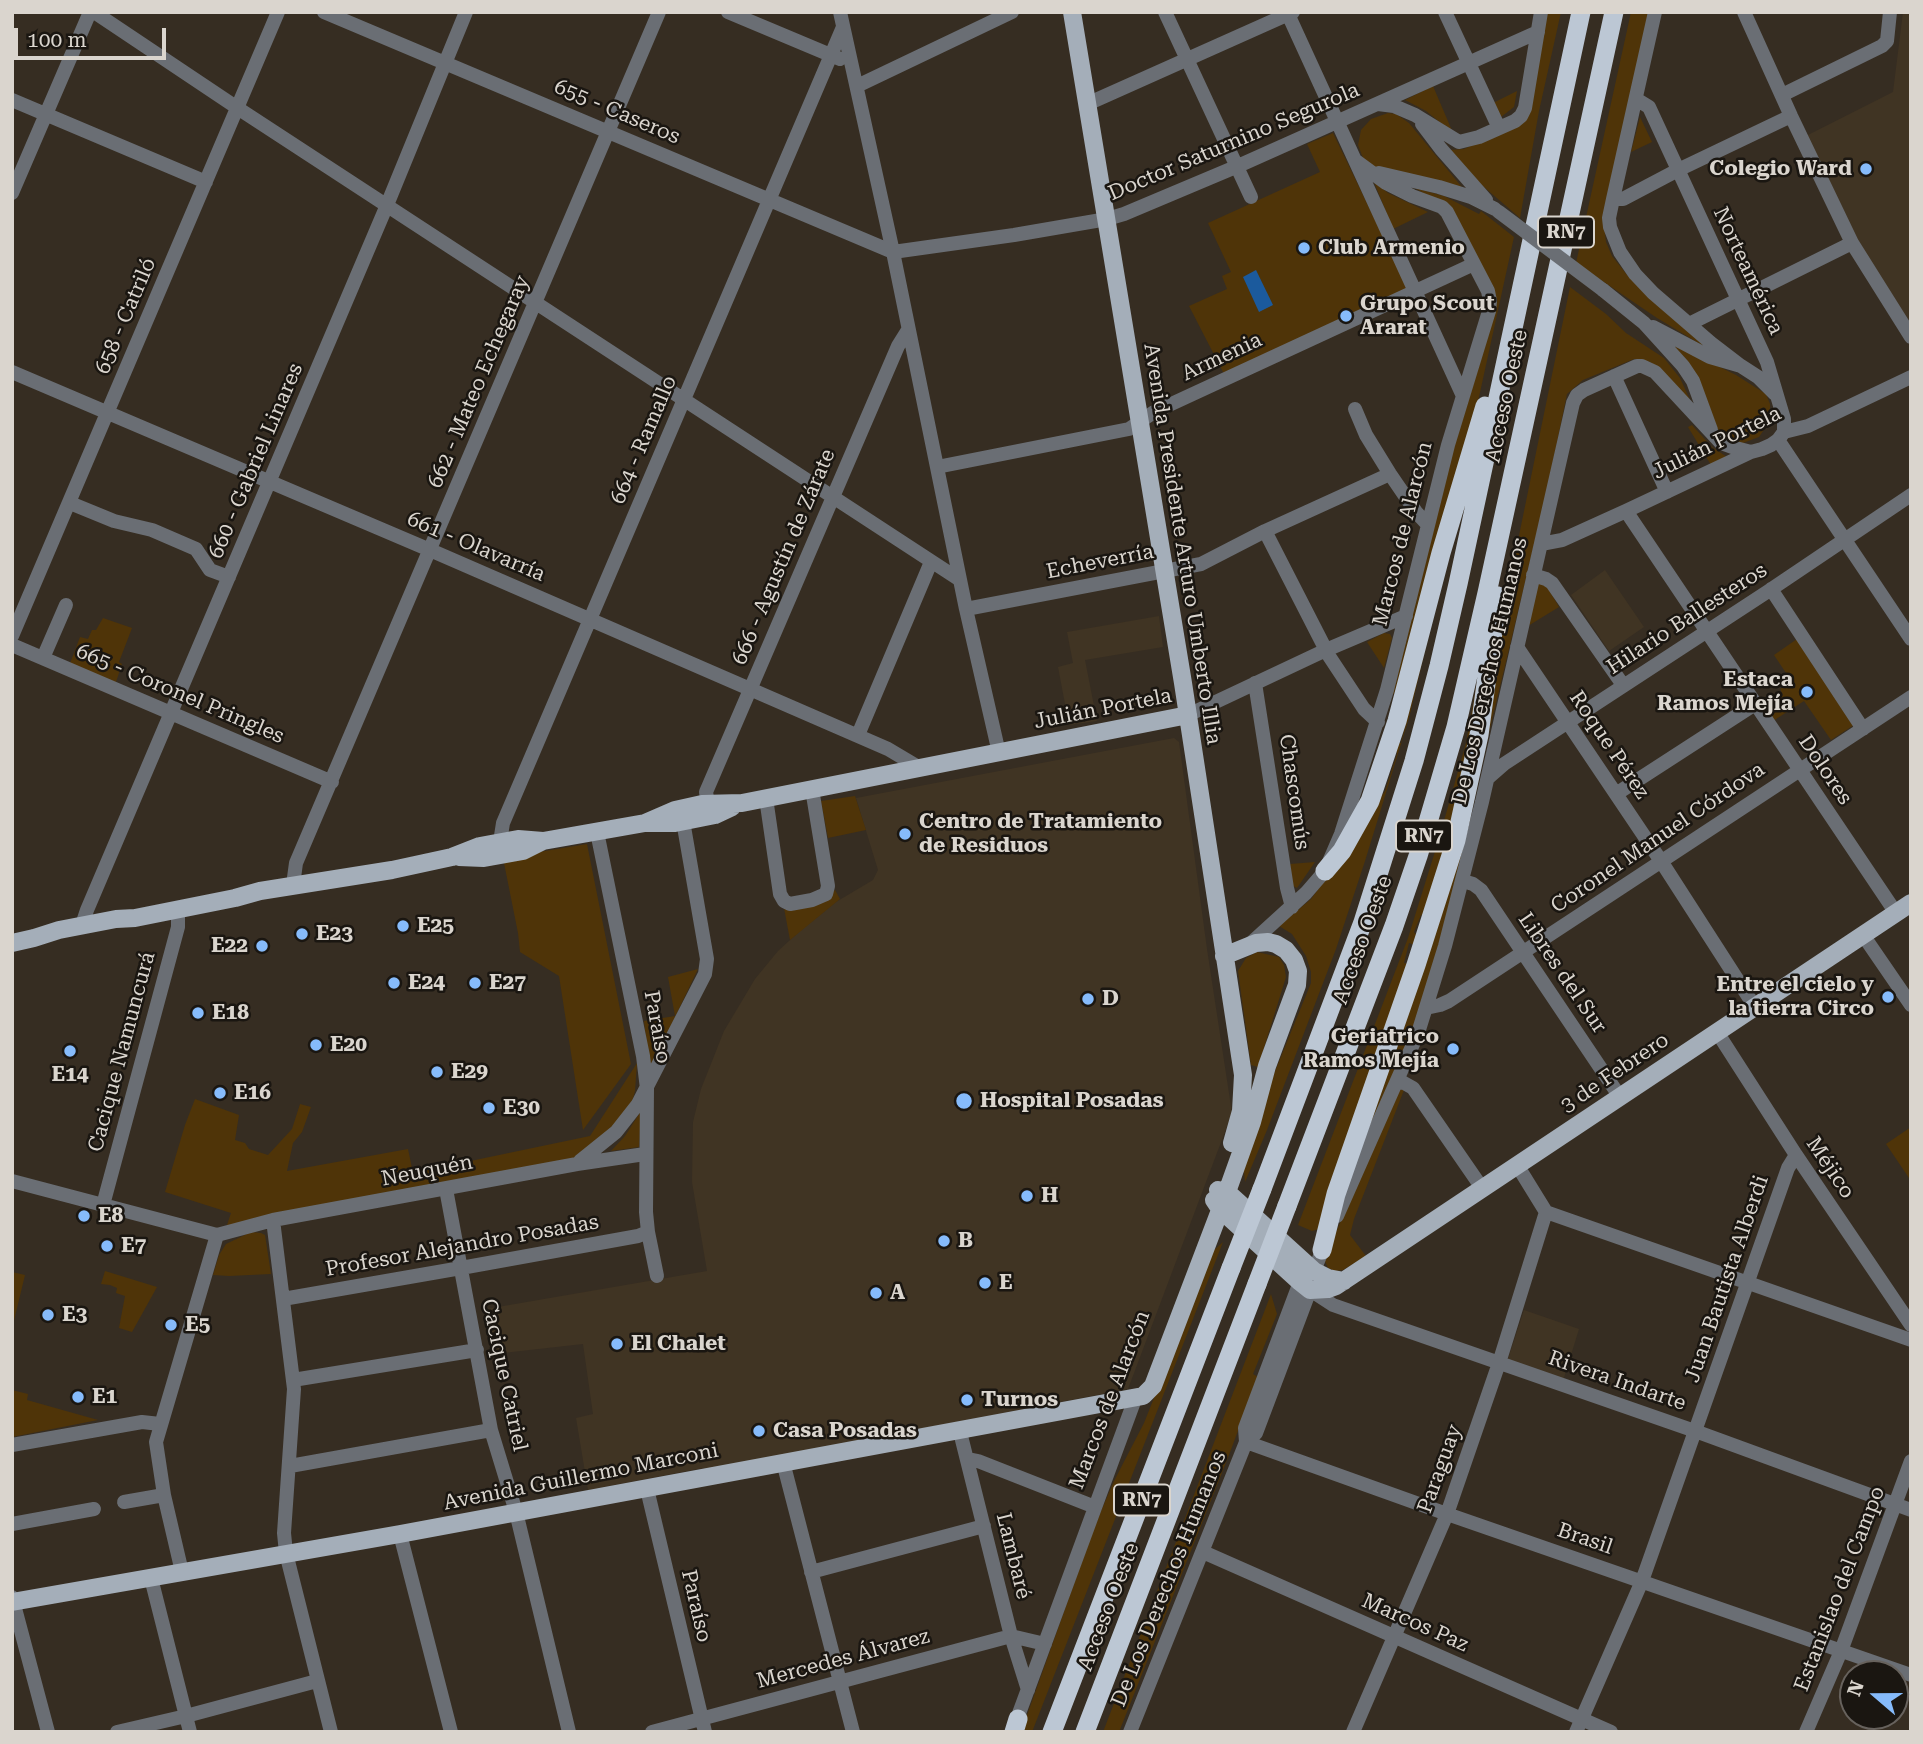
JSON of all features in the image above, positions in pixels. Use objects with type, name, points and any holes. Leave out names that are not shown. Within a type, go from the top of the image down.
[{"type":"highway","points":[[1571,58],[1574,12]]},
{"type":"highway","name":"Acceso Oeste","points":[[1052,1732],[1363,922],[1414,761],[1458,584],[1581,12]]},
{"type":"highway","name":"Acceso Oeste","points":[[1085,1732],[1394,926],[1436,797],[1480,626],[1614,12]]},
{"type":"highway","points":[[1325,871],[1342,851],[1370,802],[1397,721],[1441,553],[1528,260]]},
{"type":"highway","points":[[1322,1250],[1336,1194],[1416,965],[1456,840],[1487,686],[1518,452]]},
{"type":"main road","name":"Avenida Presidente Arturo Umberto Illia","points":[[1072,12],[1188,715],[1243,1083]]},
{"type":"main road","name":"Julián Portela","points":[[741,803],[1188,715]]},
{"type":"main road","points":[[645,823],[674,810],[708,804],[741,803]]},
{"type":"main road","points":[[12,943],[82,925],[178,910],[293,884],[392,870],[452,857],[480,846],[500,842],[518,839],[543,841],[645,823],[675,823],[715,815],[741,803]]},
{"type":"main road","points":[[452,857],[484,858],[523,851],[543,841]]},
{"type":"main road","points":[[235,898],[265,899],[299,894],[332,880]]},
{"type":"main road","name":"3 de Febrero","points":[[1218,1197],[1308,1281],[1328,1278],[1344,1281],[1903,908]]},
{"type":"main road","points":[[34,938],[66,937],[115,927],[135,918]]},
{"type":"main road","name":"Marcos de Alarcón","points":[[1135,1399],[1218,1197],[1252,1122],[1267,1066],[1298,982],[1296,963],[1281,946],[1268,942],[1250,944],[1224,956]]},
{"type":"main road","name":"Marcos de Alarcón","points":[[1153,1386],[1218,1197],[1239,1121],[1243,1083]]},
{"type":"main road","name":"Avenida Guillermo Marconi","points":[[13,1600],[400,1534],[783,1462],[960,1432],[1135,1399],[1143,1396],[1153,1386]]},
{"type":"street","points":[[12,193],[92,12],[960,580]]},
{"type":"street","name":"658 - Catriló","points":[[12,636],[239,109],[278,12]]},
{"type":"street","name":"655 - Caseros","points":[[324,12],[892,251]]},
{"type":"street","name":"660 - Gabriel Linares","points":[[82,925],[466,12]]},
{"type":"street","name":"662 - Mateo Echegaray","points":[[293,884],[296,863],[659,12]]},
{"type":"street","points":[[728,12],[851,64]]},
{"type":"street","points":[[857,86],[1012,12]]},
{"type":"street","points":[[1165,12],[1251,197]]},
{"type":"street","points":[[1445,12],[1499,128]]},
{"type":"street","points":[[1353,155],[1353,127],[1372,106],[1394,106],[1415,115],[1459,142],[1479,138],[1521,116],[1525,108],[1541,12]]},
{"type":"street","points":[[1655,12],[1612,199],[1610,227],[1627,264],[1653,293],[1758,377],[1776,395]]},
{"type":"street","points":[[1744,12],[1852,243],[1911,337]]},
{"type":"street","points":[[1782,95],[1874,51],[1887,41],[1890,12]]},
{"type":"street","points":[[1087,104],[1289,13],[1463,396]]},
{"type":"street","points":[[841,20],[999,753]]},
{"type":"street","name":"664 - Ramallo","points":[[500,842],[503,823],[831,55],[841,20]]},
{"type":"street","name":"Doctor Saturnino Segurola","points":[[892,251],[1003,237],[1124,214],[1538,32]]},
{"type":"street","name":"Norteamérica","points":[[1636,99],[1649,107],[1767,362],[1784,419],[1781,436],[1911,639]]},
{"type":"street","points":[[12,100],[206,183]]},
{"type":"street","points":[[1415,115],[1448,158],[1497,210],[1644,323],[1689,375],[1713,435]]},
{"type":"street","points":[[1612,199],[1622,199],[1791,117]]},
{"type":"street","name":"Marcos de Alarcón","points":[[1250,944],[1292,907],[1325,871],[1341,834],[1378,722],[1448,444],[1489,311],[1488,291],[1447,212],[1392,186],[1353,155]]},
{"type":"street","points":[[1371,171],[1439,187],[1471,197],[1497,210]]},
{"type":"street","points":[[1689,324],[1852,243]]},
{"type":"street","name":"Armenia","points":[[937,467],[1129,429],[1154,412],[1474,264]]},
{"type":"street","points":[[1644,323],[1710,357],[1741,366]]},
{"type":"street","name":"666 - Agustín de Zárate","points":[[708,804],[706,792],[898,346],[908,330]]},
{"type":"street","name":"De Los Derechos Humanos","points":[[1130,1732],[1246,1441],[1256,1433],[1308,1281],[1418,1033],[1463,881],[1573,403],[1577,395],[1584,390],[1614,376],[1637,366],[1648,368],[1655,372],[1721,443],[1751,452]]},
{"type":"street","name":"661 - Olavarría","points":[[12,372],[858,735],[920,768]]},
{"type":"street","points":[[1614,376],[1667,492]]},
{"type":"street","name":"Julián Portela","points":[[1541,544],[1562,540],[1762,449],[1781,436],[1911,377]]},
{"type":"street","points":[[1354,409],[1390,474],[1428,525]]},
{"type":"street","name":"Echeverría","points":[[966,609],[1201,564],[1265,531],[1390,474]]},
{"type":"street","name":"Hilario Ballesteros","points":[[1488,778],[1504,764],[1911,495]]},
{"type":"street","points":[[70,503],[114,521],[152,530],[196,549],[210,570],[229,577]]},
{"type":"street","name":"Dolores","points":[[1626,511],[1799,769],[1903,908]]},
{"type":"street","points":[[1265,531],[1325,650],[1364,709],[1378,722]]},
{"type":"street","points":[[858,735],[931,562]]},
{"type":"street","points":[[1533,575],[1552,583],[1623,685]]},
{"type":"street","points":[[1771,589],[1863,729]]},
{"type":"street","points":[[43,658],[66,605]]},
{"type":"street","name":"Julián Portela","points":[[1188,715],[1325,650],[1406,616]]},
{"type":"street","name":"665 - Coronel Pringles","points":[[12,645],[331,782]]},
{"type":"street","name":"Roque Pérez","points":[[1517,647],[1661,861],[1755,1007]]},
{"type":"street","name":"Chascomús","points":[[1255,683],[1292,907]]},
{"type":"street","name":"Coronel Manuel Córdova","points":[[1426,1008],[1449,1001],[1911,697]]},
{"type":"street","points":[[1616,794],[1755,704]]},
{"type":"street","points":[[766,798],[780,894],[784,901],[790,904],[813,900],[825,894],[828,886],[812,789]]},
{"type":"street","points":[[577,1164],[616,1132],[632,1112],[647,1089],[705,974],[707,959],[683,821]]},
{"type":"street","name":"Paraíso","points":[[597,832],[643,1056],[647,1089],[645,1154],[648,1232],[657,1276]]},
{"type":"street","name":"Libres del Sur","points":[[1463,881],[1481,890],[1620,1097]]},
{"type":"street","name":"Cacique Namuncurá","points":[[103,1205],[178,927],[178,910]]},
{"type":"street","points":[[1863,935],[1911,1005]]},
{"type":"street","name":"Méjico","points":[[1717,1032],[1911,1325]]},
{"type":"street","points":[[1397,1082],[1413,1088],[1482,1188]]},
{"type":"street","name":"Neuquén","points":[[217,1235],[273,1220],[645,1154]]},
{"type":"street","name":"Juan Bautista Alberdi","points":[[1579,1725],[1642,1581],[1788,1168],[1796,1155]]},
{"type":"street","points":[[1517,1165],[1546,1212],[1911,1340]]},
{"type":"street","points":[[12,1181],[217,1235],[156,1442],[164,1495],[182,1572]]},
{"type":"street","name":"Cacique Catriel","points":[[446,1189],[491,1430],[516,1513],[569,1732]]},
{"type":"street","name":"Paraguay","points":[[1353,1732],[1447,1514],[1499,1363],[1546,1212]]},
{"type":"street","points":[[273,1220],[293,1380],[284,1533],[286,1553],[331,1732]]},
{"type":"street","name":"Profesor Alejandro Posadas","points":[[284,1299],[638,1236],[648,1232]]},
{"type":"street","name":"Rivera Indarte","points":[[1308,1281],[1333,1305],[1695,1431],[1911,1510]]},
{"type":"street","points":[[293,1380],[477,1350]]},
{"type":"street","name":"Marcos de Alarcón","points":[[1015,1728],[1135,1399]]},
{"type":"street","points":[[12,1445],[142,1422],[160,1424]]},
{"type":"street","points":[[290,1466],[491,1430]]},
{"type":"street","name":"Lambaré","points":[[960,1432],[1011,1636],[1028,1690]]},
{"type":"street","name":"Brasil","points":[[1246,1441],[1447,1514],[1911,1675]]},
{"type":"street","points":[[968,1459],[1095,1507]]},
{"type":"street","name":"Estanislao del Campo","points":[[1806,1732],[1840,1651],[1911,1461]]},
{"type":"street","points":[[783,1462],[853,1732]]},
{"type":"street","name":"Paraíso","points":[[647,1489],[703,1726]]},
{"type":"street","points":[[124,1502],[164,1495]]},
{"type":"street","points":[[12,1524],[94,1509]]},
{"type":"street","points":[[811,1572],[984,1526]]},
{"type":"street","points":[[400,1534],[451,1732]]},
{"type":"street","name":"Marcos Paz","points":[[1203,1552],[1394,1637],[1579,1725],[1611,1732]]},
{"type":"street","points":[[151,1578],[190,1732]]},
{"type":"street","points":[[13,1600],[48,1732]]},
{"type":"street","name":"Mercedes Álvarez","points":[[652,1732],[703,1726],[840,1682],[1011,1636],[1045,1644]]},
{"type":"street","points":[[117,1732],[317,1681]]},
{"type":"shaded area","points":[[1545,12],[1561,12],[1539,111],[1520,218],[1470,175],[1449,150],[1464,149],[1524,122]]},
{"type":"shaded area","points":[[1631,12],[1651,12],[1604,226],[1606,242],[1612,256],[1628,276],[1715,353],[1657,318],[1576,263]]},
{"type":"shaded area","name":"Colegio Ward","points":[[1903,12],[1911,12],[1911,328],[1860,248],[1806,136],[1893,92]]},
{"type":"shaded area","points":[[1433,86],[1453,133],[1426,111],[1405,100]]},
{"type":"shaded area","points":[[1517,91],[1514,107],[1501,117],[1493,103]]},
{"type":"shaded area","points":[[1388,113],[1396,114],[1409,123],[1466,192],[1369,166],[1358,145],[1361,130],[1371,119]]},
{"type":"shaded area","points":[[1640,117],[1652,142],[1631,152]]},
{"type":"shaded area","name":"Club Armenio","points":[[1333,133],[1409,290],[1224,374],[1189,306],[1227,289],[1222,276],[1231,272],[1208,223],[1320,172],[1307,144]]},
{"type":"shaded area","points":[[1374,182],[1388,193],[1428,212],[1393,229]]},
{"type":"shaded area","points":[[1415,188],[1444,196],[1479,214],[1481,211],[1514,237],[1465,461],[1418,621],[1392,694],[1452,453],[1489,333],[1496,296],[1468,241],[1423,193]]},
{"type":"shaded area","points":[[1570,287],[1626,333],[1664,358],[1680,378],[1691,402],[1650,362],[1634,359],[1583,380],[1567,394],[1547,491],[1477,782],[1515,555]]},
{"type":"shaded area","points":[[1663,339],[1736,375],[1766,394],[1770,404],[1769,422],[1759,437],[1743,443],[1727,440],[1718,430]]},
{"type":"shaded area","points":[[1692,425],[1712,447],[1727,457],[1711,465],[1688,427]]},
{"type":"shaded area","points":[[1447,558],[1409,718],[1365,861],[1336,949],[1245,1182],[1243,1162],[1271,1081],[1311,983],[1306,956],[1292,934],[1279,926],[1311,899],[1385,791],[1397,754],[1395,743],[1401,743]]},
{"type":"shaded area","points":[[1605,570],[1644,627],[1609,651],[1571,595]]},
{"type":"shaded area","points":[[1538,583],[1546,585],[1559,607],[1528,626]]},
{"type":"shaded area","points":[[1159,616],[1163,647],[1085,660],[1097,721],[1069,725],[1058,667],[1073,663],[1067,632]]},
{"type":"shaded area","points":[[103,618],[132,628],[119,662],[122,664],[115,685],[69,666],[80,637],[88,639]]},
{"type":"shaded area","points":[[1384,633],[1390,634],[1392,638],[1384,668],[1367,642]]},
{"type":"shaded area","name":"Estaca Ramos Mejía","points":[[1797,639],[1854,725],[1831,740],[1804,701],[1773,721],[1764,708],[1783,695],[1780,689],[1792,682],[1774,655]]},
{"type":"shaded area","points":[[1477,682],[1468,774],[1424,916],[1421,915],[1414,932],[1420,939],[1418,946],[1409,943],[1404,963],[1408,964],[1319,1229],[1312,1231],[1298,1225],[1408,938],[1466,743]]},
{"type":"shaded area","name":"Hospital Posadas","points":[[1174,738],[1179,742],[1232,1113],[1128,1389],[588,1490],[576,1418],[593,1414],[583,1344],[494,1354],[486,1309],[707,1271],[692,1182],[693,1122],[701,1089],[724,1031],[755,979],[778,951],[836,902],[873,880],[878,870],[856,798]]},
{"type":"shaded area","points":[[1477,782],[1460,870],[1412,1035],[1338,1198]]},
{"type":"shaded area","points":[[855,796],[866,830],[828,838],[821,801]]},
{"type":"shaded area","points":[[587,844],[631,1064],[583,1130],[559,976],[520,952],[503,858]]},
{"type":"shaded area","points":[[1315,862],[1297,888],[1293,886],[1290,864]]},
{"type":"shaded area","points":[[835,890],[840,899],[790,940],[784,908],[822,901]]},
{"type":"shaded area","points":[[1257,952],[1279,957],[1286,977],[1258,1067],[1251,1065],[1238,971],[1246,958]]},
{"type":"shaded area","points":[[698,969],[657,1061],[651,1065],[644,1021],[675,1016],[668,977]]},
{"type":"shaded area","points":[[637,1063],[632,1102],[618,1125],[587,1152],[567,1161],[226,1228],[231,1213],[165,1192],[195,1099],[239,1115],[235,1140],[245,1143],[249,1149],[268,1155],[292,1129],[300,1104],[311,1107],[302,1132],[293,1143],[287,1171],[408,1149],[413,1173],[590,1136]]},
{"type":"shaded area","points":[[1399,1089],[1404,1090],[1350,1235],[1366,1256],[1343,1270],[1335,1271],[1328,1268],[1324,1259]]},
{"type":"shaded area","points":[[641,1111],[639,1147],[611,1151],[625,1136]]},
{"type":"shaded area","points":[[1911,1127],[1911,1181],[1886,1144]]},
{"type":"shaded area","points":[[251,1232],[265,1235],[271,1274],[213,1275],[219,1255],[226,1244]]},
{"type":"shaded area","points":[[1223,1242],[1032,1732],[1021,1732],[1095,1525],[1144,1423],[1212,1252]]},
{"type":"shaded area","points":[[105,1271],[157,1287],[132,1332],[119,1328],[125,1296],[116,1293],[117,1288],[101,1284]]},
{"type":"shaded area","points":[[12,1272],[25,1275],[12,1329]]},
{"type":"shaded area","points":[[1271,1294],[1277,1314],[1253,1374],[1258,1377],[1229,1455],[1119,1732],[1103,1732]]},
{"type":"shaded area","points":[[1524,1310],[1579,1329],[1563,1381],[1507,1362]]},
{"type":"shaded area","points":[[12,1390],[28,1394],[27,1400],[98,1420],[12,1437]]},
{"type":"water","points":[[1256,270],[1273,305],[1259,312],[1243,277]]},
{"type":"place","name":"Colegio Ward","points":[[1866,169]]},
{"type":"place","name":"Club Armenio","points":[[1304,248]]},
{"type":"place","name":"Grupo Scout Ararat","points":[[1346,316]]},
{"type":"place","name":"Estaca Ramos Mejía","points":[[1807,692]]},
{"type":"place","name":"Centro de Tratamiento de Residuos","points":[[905,834]]},
{"type":"place","name":"E25","points":[[403,926]]},
{"type":"place","name":"E23","points":[[302,934]]},
{"type":"place","name":"E22","points":[[262,946]]},
{"type":"place","name":"E24","points":[[394,983]]},
{"type":"place","name":"E27","points":[[475,983]]},
{"type":"place","name":"Entre el cielo y la tierra Circo","points":[[1888,997]]},
{"type":"place","name":"D","points":[[1088,999]]},
{"type":"place","name":"E18","points":[[198,1013]]},
{"type":"place","name":"E20","points":[[316,1045]]},
{"type":"place","name":"Geriatrico Ramos Mejía","points":[[1453,1049]]},
{"type":"place","name":"E14","points":[[70,1051]]},
{"type":"place","name":"E29","points":[[437,1072]]},
{"type":"place","name":"E16","points":[[220,1093]]},
{"type":"place","name":"Hospital Posadas","points":[[964,1101]]},
{"type":"place","name":"E30","points":[[489,1108]]},
{"type":"place","name":"H","points":[[1027,1196]]},
{"type":"place","name":"E8","points":[[84,1216]]},
{"type":"place","name":"B","points":[[944,1241]]},
{"type":"place","name":"E7","points":[[107,1246]]},
{"type":"place","name":"E","points":[[985,1283]]},
{"type":"place","name":"A","points":[[876,1293]]},
{"type":"place","name":"E3","points":[[48,1315]]},
{"type":"place","name":"E5","points":[[171,1325]]},
{"type":"place","name":"El Chalet","points":[[617,1344]]},
{"type":"place","name":"E1","points":[[78,1397]]},
{"type":"place","name":"Turnos","points":[[967,1400]]},
{"type":"place","name":"Casa Posadas","points":[[759,1431]]}]
